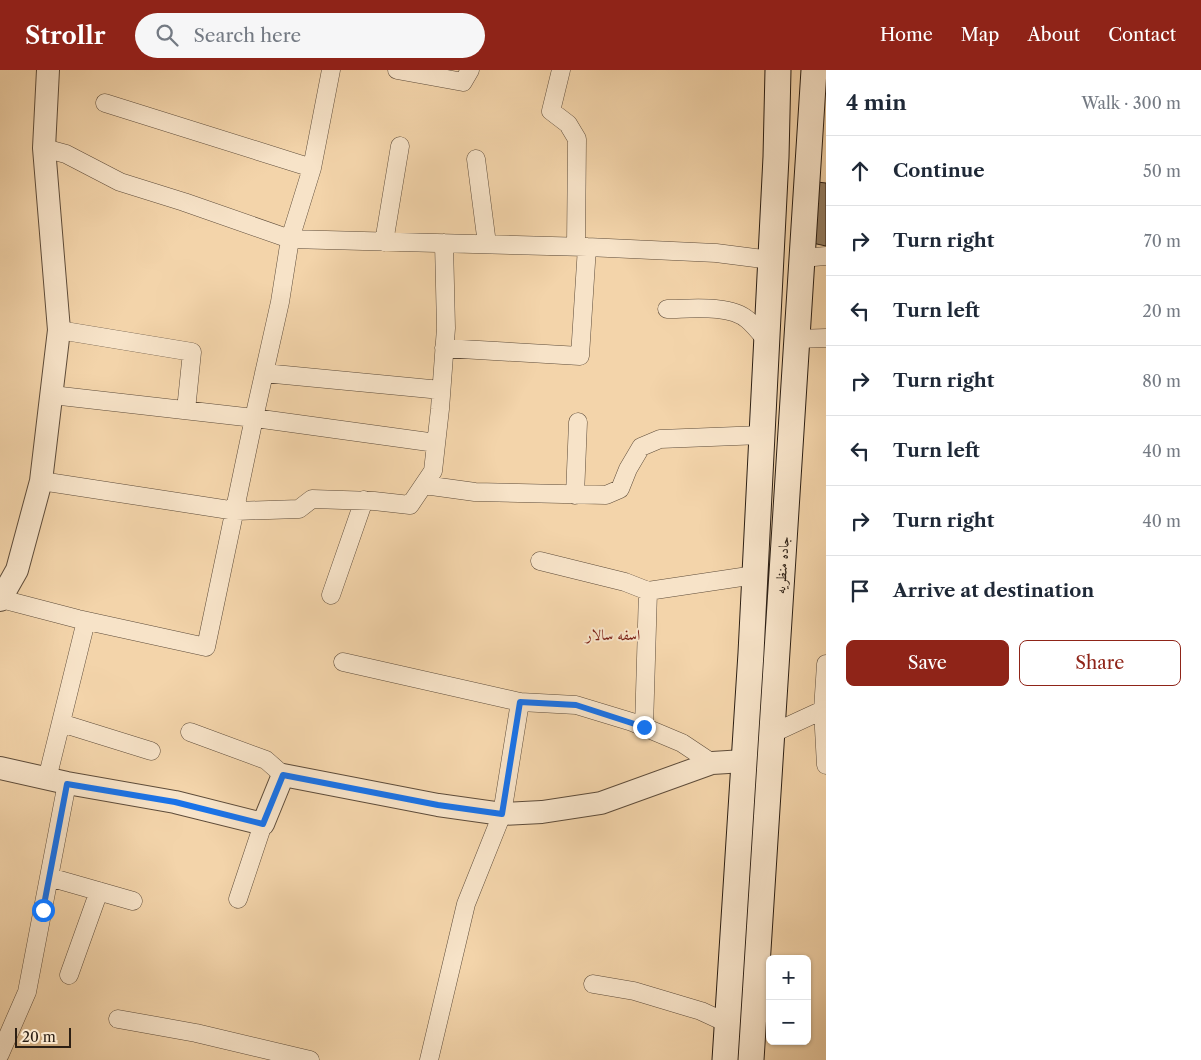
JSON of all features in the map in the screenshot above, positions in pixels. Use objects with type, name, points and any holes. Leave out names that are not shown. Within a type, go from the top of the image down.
[{"type":"main road","points":[[724,1060],[755,575],[776,157],[778,70]]},
{"type":"main road","name":"جاده منظریه","points":[[751,1060],[796,339],[814,257],[814,70]]},
{"type":"street","points":[[48,70],[44,148],[59,330],[40,481],[17,570],[0,599],[86,621],[206,647],[280,302],[290,239],[312,168],[331,70]]},
{"type":"street","points":[[398,70],[463,82],[470,70]]},
{"type":"street","points":[[444,348],[580,356],[581,246],[577,140],[568,124],[551,111],[562,70]]},
{"type":"street","points":[[105,103],[312,168]]},
{"type":"street","points":[[384,242],[400,146]]},
{"type":"street","points":[[44,148],[66,154],[120,182],[290,239],[581,246],[716,253],[771,260]]},
{"type":"street","points":[[476,159],[487,244]]},
{"type":"street","points":[[40,481],[236,511],[299,509],[312,499],[364,500],[410,505],[433,471],[446,328],[444,243]]},
{"type":"street","points":[[667,309],[713,309],[734,312],[748,319],[767,341]]},
{"type":"street","points":[[59,330],[192,352],[186,410]]},
{"type":"street","points":[[796,339],[826,338]]},
{"type":"street","points":[[264,373],[441,390]]},
{"type":"street","points":[[52,395],[254,418],[436,443]]},
{"type":"street","points":[[575,495],[578,422]]},
{"type":"street","points":[[424,485],[475,492],[606,496],[620,489],[628,469],[641,447],[660,439],[762,435]]},
{"type":"street","points":[[331,595],[364,500]]},
{"type":"street","points":[[540,561],[625,582],[648,591],[755,575]]},
{"type":"street","points":[[644,727],[648,591]]},
{"type":"street","points":[[0,1054],[27,992],[49,877],[61,723],[86,621]]},
{"type":"street","points":[[343,662],[520,702],[576,705],[644,727],[682,742],[712,763]]},
{"type":"street","points":[[826,664],[823,710],[826,766]]},
{"type":"street","points":[[429,1060],[466,904],[502,814],[520,702]]},
{"type":"street","points":[[771,734],[823,710]]},
{"type":"street","points":[[61,723],[151,751]]},
{"type":"street","points":[[190,732],[266,760],[283,775],[438,805],[502,814],[542,812],[601,803],[712,763],[744,761]]},
{"type":"street","points":[[0,768],[57,781],[175,802],[263,824]]},
{"type":"street","points":[[238,899],[263,824],[283,775]]},
{"type":"street","points":[[49,877],[133,901]]},
{"type":"street","points":[[69,975],[99,891]]},
{"type":"street","points":[[593,984],[634,990],[701,1011],[727,1023]]},
{"type":"street","points":[[118,1019],[196,1033],[310,1060]]},
{"type":"building","points":[[817,182],[826,183],[826,246],[803,241]]},
{"type":"district","name":"اسفه سالار","points":[[613,635]]},
{"type":"route","points":[[43,910],[67,784],[175,802],[263,824],[283,775],[438,805],[502,814],[520,702],[576,705],[644,727]]}]
